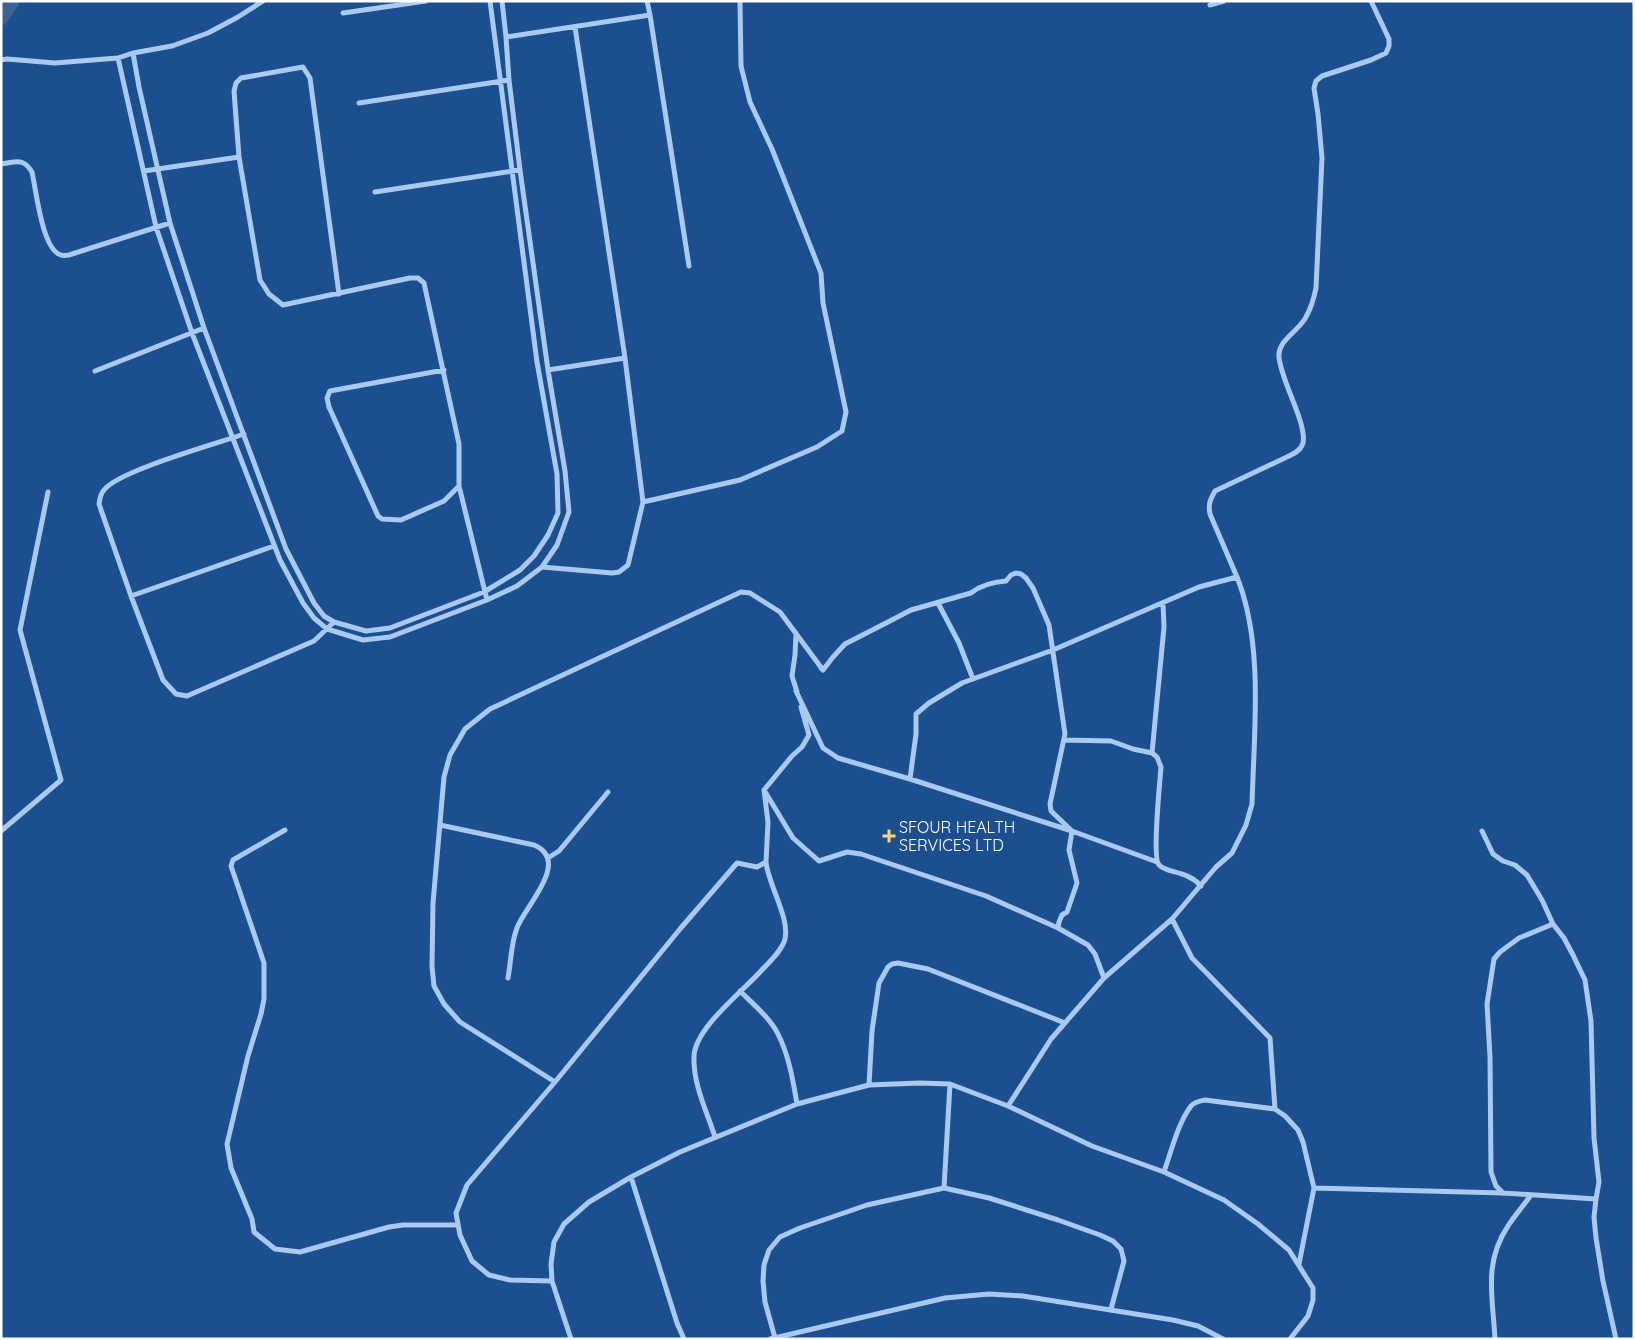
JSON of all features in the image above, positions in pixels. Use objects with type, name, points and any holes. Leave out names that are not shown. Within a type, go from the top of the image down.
[{"type":"street","points":[[1,60],[55,63],[118,58],[133,53],[172,46],[208,33],[263,1]]},
{"type":"street","points":[[343,13],[426,1]]},
{"type":"street","points":[[133,53],[170,223],[204,328],[286,550],[314,603],[324,616],[334,622],[366,631],[390,628],[484,592],[520,570],[543,542],[558,513],[557,474],[537,362],[490,1]]},
{"type":"street","points":[[118,58],[156,227],[192,332],[274,546],[303,603],[314,618],[327,629],[363,640],[390,637],[487,600],[518,586],[542,567],[557,545],[569,512],[565,471],[548,370],[520,170],[502,1]]},
{"type":"street","points":[[648,1],[689,266]]},
{"type":"street","points":[[643,502],[740,480],[817,447],[842,431],[846,412],[822,303],[821,273],[772,149],[750,102],[745,84],[741,66],[740,1]]},
{"type":"street","points":[[1210,5],[1224,1]]},
{"type":"street","points":[[1008,1106],[1050,1039],[1104,978],[1172,919],[1216,867],[1232,853],[1246,825],[1252,804],[1255,674],[1248,609],[1237,577],[1210,514],[1210,500],[1216,491],[1300,450],[1303,442],[1300,421],[1281,370],[1278,356],[1279,347],[1300,326],[1306,317],[1316,288],[1322,158],[1314,88],[1316,81],[1322,76],[1371,60],[1386,52],[1389,46],[1389,39],[1371,1]]},
{"type":"street","points":[[506,37],[650,16]]},
{"type":"street","points":[[542,567],[619,572],[628,565],[643,502],[625,358],[575,28]]},
{"type":"street","points":[[339,294],[310,78],[303,67],[241,78],[236,82],[234,91],[239,157],[260,280],[269,294],[283,304],[339,294],[410,278],[418,278],[424,283],[459,444],[459,486],[487,600]]},
{"type":"street","points":[[359,103],[509,80]]},
{"type":"street","points":[[144,171],[239,157]]},
{"type":"street","points":[[1,164],[20,161],[28,165],[32,172],[45,233],[55,252],[61,255],[69,255],[170,223]]},
{"type":"street","points":[[375,192],[520,170]]},
{"type":"street","points":[[96,371],[204,328]]},
{"type":"street","points":[[548,370],[625,358]]},
{"type":"street","points":[[444,370],[330,391],[327,398],[329,407],[378,516],[382,519],[402,520],[444,501],[459,486]]},
{"type":"street","points":[[244,434],[143,468],[111,483],[100,495],[99,504],[162,680],[176,694],[187,696],[314,641],[334,622]]},
{"type":"street","points":[[1,831],[61,780],[20,630],[48,492]]},
{"type":"street","points":[[131,596],[274,546]]},
{"type":"street","points":[[823,670],[845,644],[911,610],[971,593],[993,582],[1006,581],[1011,575],[1020,574],[1026,578],[1033,588],[1049,625],[1064,722],[1064,740],[1050,804],[1051,811],[1072,831]]},
{"type":"street","points":[[910,779],[916,734],[916,714],[928,703],[962,683],[1053,650],[1198,588],[1237,577]]},
{"type":"street","points":[[556,1082],[460,1022],[444,1004],[434,986],[432,967],[433,903],[444,777],[450,755],[465,729],[490,709],[741,592],[750,593],[780,612],[823,670]]},
{"type":"street","points":[[1152,753],[1164,628],[1163,602]]},
{"type":"street","points":[[938,603],[959,643],[973,679]]},
{"type":"street","points":[[716,1137],[695,1074],[694,1055],[700,1035],[774,957],[785,940],[785,926],[766,862],[768,822],[764,790],[792,756],[802,747],[809,735],[792,676],[796,633],[823,670]]},
{"type":"street","points":[[796,691],[823,748],[838,758],[1072,831],[1157,862],[1161,867],[1192,877],[1200,886]]},
{"type":"street","points":[[1064,740],[1111,741],[1152,753],[1157,757],[1161,767],[1156,847],[1157,862]]},
{"type":"street","points":[[764,790],[793,838],[819,861],[847,852],[861,854],[986,896],[1058,928],[1088,945],[1095,954],[1104,978]]},
{"type":"street","points":[[548,858],[559,851],[608,792]]},
{"type":"street","points":[[440,826],[534,845],[545,852],[548,858],[545,881],[517,926],[508,978]]},
{"type":"street","points":[[285,830],[233,860],[231,866],[264,963],[264,999],[261,1014],[248,1056],[227,1144],[231,1168],[252,1219],[254,1232],[275,1249],[300,1252],[389,1227],[403,1225],[458,1225]]},
{"type":"street","points":[[1058,928],[1062,915],[1067,912],[1077,883],[1069,850],[1072,831]]},
{"type":"street","points":[[1482,831],[1494,854],[1502,861],[1515,866],[1527,875],[1542,900],[1553,924],[1573,954],[1585,980],[1593,1039],[1594,1131],[1599,1182],[1594,1217],[1603,1281],[1616,1339]]},
{"type":"street","points":[[552,1281],[510,1280],[489,1275],[472,1261],[460,1235],[456,1213],[467,1186],[556,1082],[680,929],[737,864],[757,867],[766,862]]},
{"type":"street","points":[[1172,919],[1192,958],[1270,1038],[1275,1110]]},
{"type":"street","points":[[1503,1193],[1496,1186],[1491,1172],[1490,1057],[1487,1004],[1494,959],[1500,952],[1519,938],[1553,924]]},
{"type":"street","points":[[869,1085],[872,1031],[880,983],[888,967],[892,964],[898,963],[928,969],[1065,1023]]},
{"type":"street","points":[[740,991],[778,1032],[792,1068],[797,1104]]},
{"type":"street","points":[[944,1188],[950,1084]]},
{"type":"street","points":[[571,1339],[552,1281],[551,1264],[554,1242],[564,1224],[589,1202],[680,1152],[797,1104],[869,1085],[950,1084],[1008,1106],[1092,1146],[1164,1172],[1224,1200],[1258,1224],[1289,1250],[1314,1288],[1313,1300],[1308,1316],[1290,1339]]},
{"type":"street","points":[[1164,1172],[1180,1128],[1194,1104],[1205,1100],[1275,1110],[1285,1116],[1300,1135],[1311,1170],[1314,1188],[1299,1264]]},
{"type":"street","points":[[631,1178],[677,1323],[684,1339]]},
{"type":"street","points":[[1111,1309],[1124,1261],[1121,1249],[1113,1241],[1066,1223],[989,1198],[944,1188],[867,1205],[800,1228],[780,1237],[769,1250],[764,1265],[762,1281],[772,1338],[945,1298],[989,1294],[1023,1296],[1111,1309],[1190,1324],[1224,1339]]},
{"type":"street","points":[[1314,1188],[1531,1194],[1596,1199]]},
{"type":"street","points":[[1495,1339],[1490,1276],[1493,1256],[1508,1226],[1531,1194]]},
{"type":"waterway","points":[[1,18],[12,1]]},
{"type":"place","name":"SFOUR HEALTH SERVICES LTD","points":[[889,836]]}]
